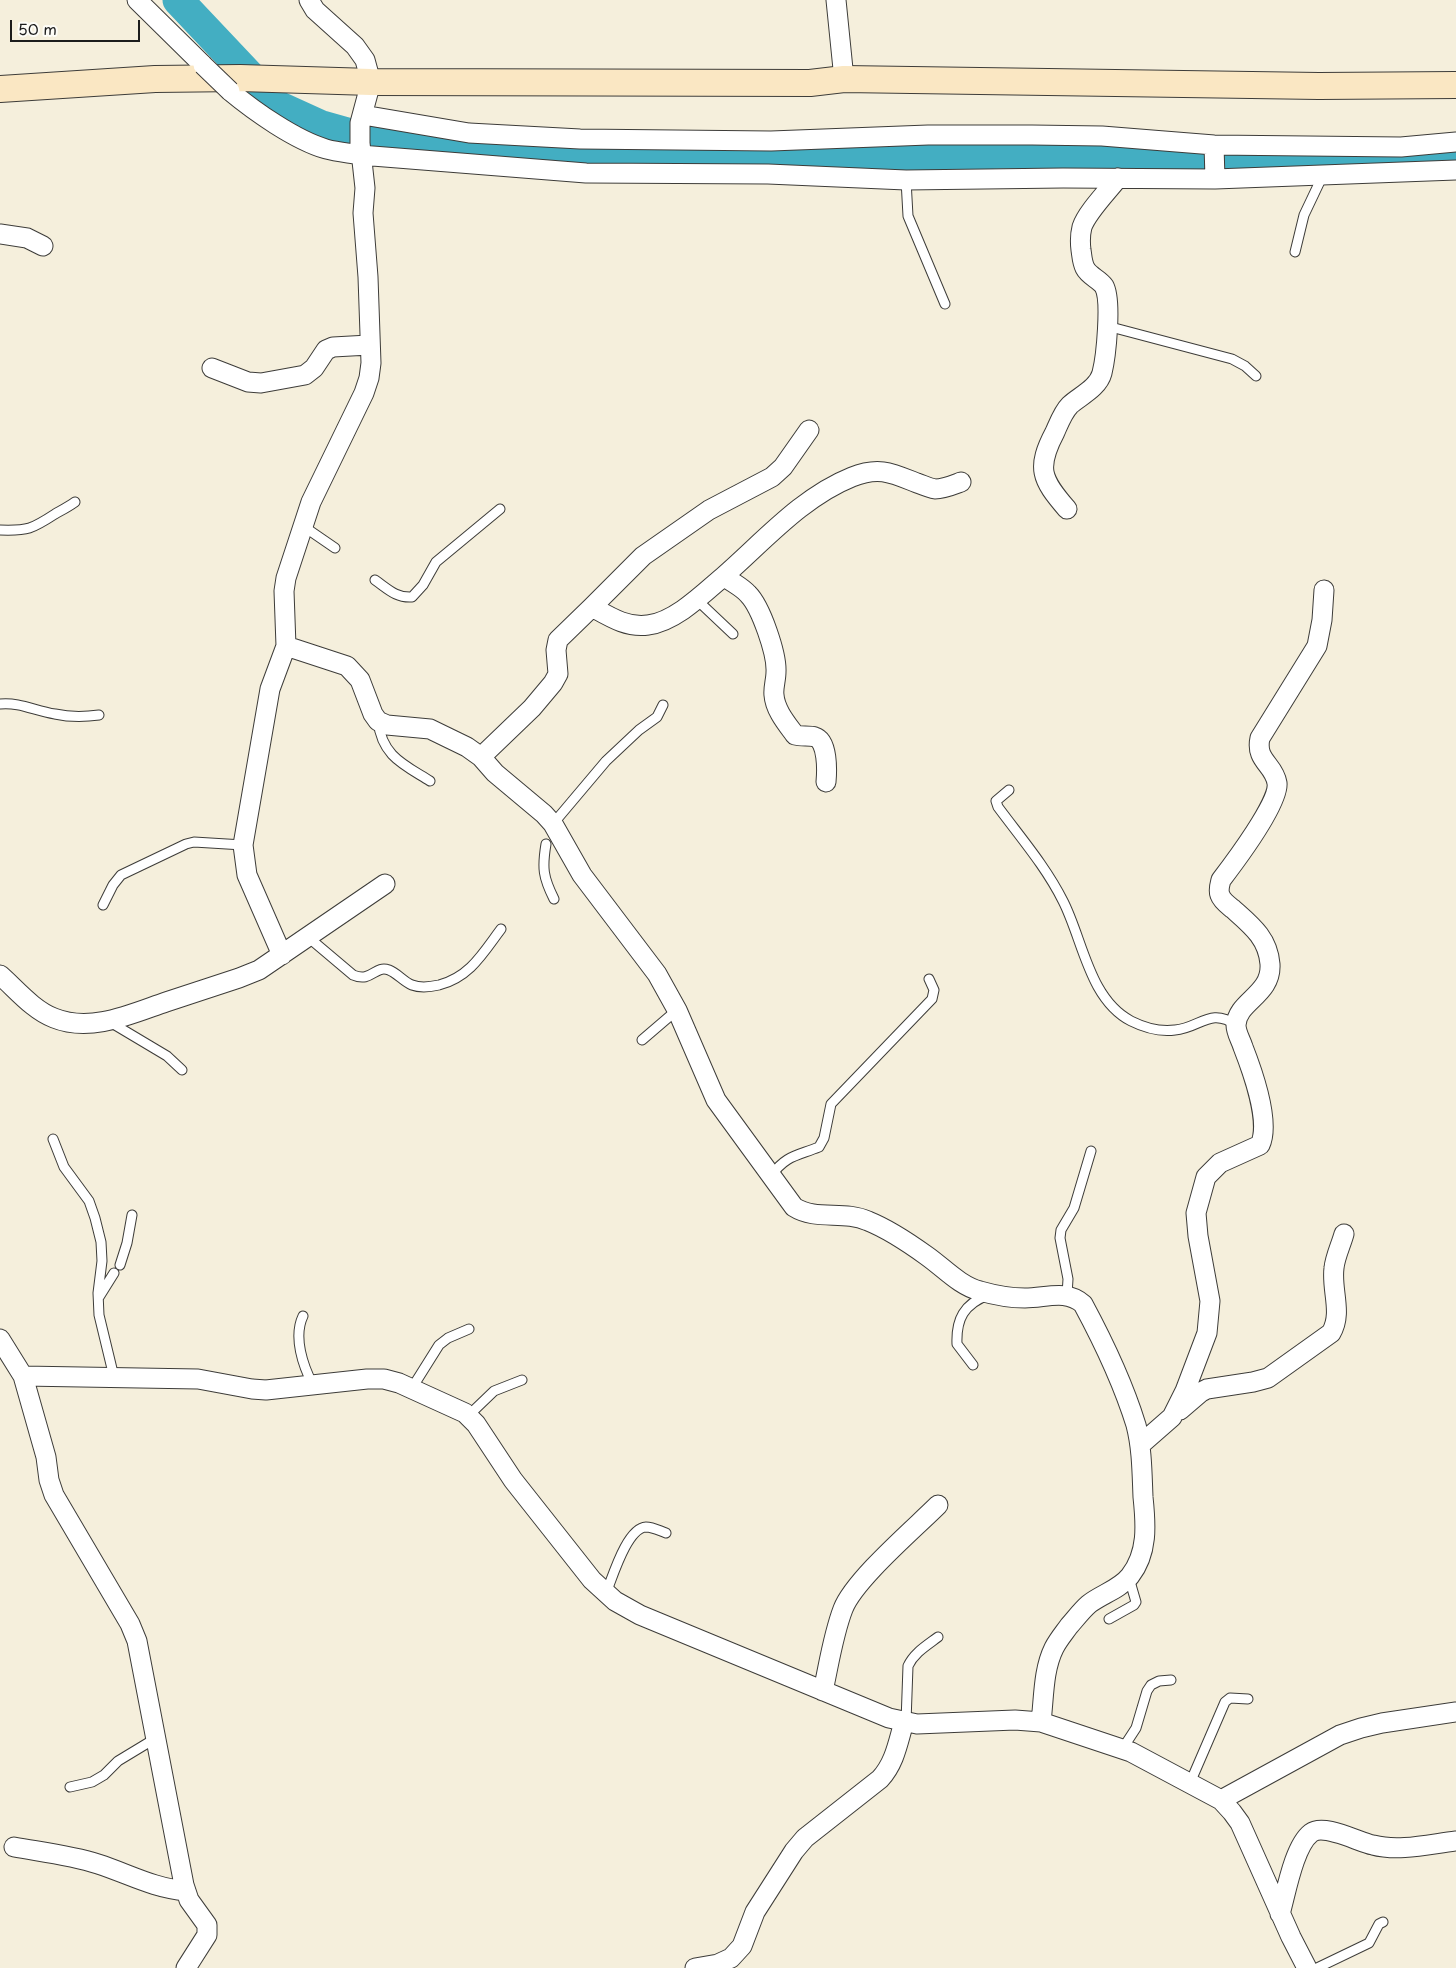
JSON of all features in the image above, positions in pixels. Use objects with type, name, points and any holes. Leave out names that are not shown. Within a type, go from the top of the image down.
[{"type":"street","points":[[137,0],[203,65],[235,84],[249,107],[305,141],[325,149],[360,149],[586,173],[768,171],[906,180],[1323,175],[1456,170]]},
{"type":"street","points":[[282,955],[247,875],[243,845],[270,689],[286,646],[284,591],[286,578],[311,502],[364,393],[371,363],[368,277],[362,213],[365,188],[360,149],[362,119],[372,82],[365,60],[355,46],[315,10],[309,0]]},
{"type":"street","points":[[836,0],[844,79]]},
{"type":"street","points":[[0,89],[155,79],[235,84],[278,78],[372,82],[810,83],[844,79],[1319,86],[1456,85]]},
{"type":"street","points":[[362,119],[469,133],[580,139],[771,143],[928,135],[1032,134],[1102,136],[1214,148],[1401,147],[1456,142]]},
{"type":"street","points":[[768,171],[771,143]]},
{"type":"street","points":[[1214,148],[1215,175]]},
{"type":"street","points":[[1067,509],[1050,490],[1044,475],[1043,461],[1048,444],[1069,406],[1082,397],[1100,378],[1108,315],[1106,293],[1104,286],[1085,269],[1082,261],[1080,237],[1082,225],[1118,178]]},
{"type":"street","points":[[0,234],[27,238],[43,246]]},
{"type":"street","points":[[212,368],[248,382],[261,384],[305,375],[314,368],[326,350],[333,347],[369,345]]},
{"type":"street","points":[[481,757],[532,708],[553,683],[558,674],[556,650],[558,640],[643,556],[709,510],[772,477],[784,467],[809,430]]},
{"type":"street","points":[[592,607],[615,620],[634,626],[650,625],[676,614],[724,576],[804,505],[851,477],[870,470],[883,470],[937,489],[961,482]]},
{"type":"street","points":[[724,576],[748,594],[758,608],[775,663],[774,696],[776,704],[795,735],[815,736],[819,739],[828,758],[826,782]]},
{"type":"street","points":[[1172,1417],[1185,1391],[1207,1332],[1210,1301],[1198,1236],[1196,1213],[1206,1177],[1220,1163],[1260,1145],[1264,1126],[1259,1098],[1236,1021],[1269,980],[1268,947],[1259,935],[1223,900],[1219,894],[1221,880],[1256,830],[1277,792],[1275,777],[1262,759],[1259,744],[1260,738],[1317,646],[1322,620],[1324,590]]},
{"type":"street","points":[[286,646],[347,666],[360,680],[373,714],[378,721],[387,725],[430,729],[467,747],[481,757],[495,773],[544,814],[582,875],[657,974],[677,1010],[716,1100],[794,1207],[803,1212],[854,1216],[866,1220],[925,1254],[969,1287],[1026,1298],[1067,1295],[1077,1298],[1083,1304],[1110,1356],[1136,1425],[1140,1445],[1146,1526],[1139,1563],[1129,1578],[1090,1603],[1055,1646],[1049,1659],[1041,1722]]},
{"type":"street","points":[[0,975],[38,1009],[53,1018],[71,1023],[93,1023],[108,1020],[239,978],[258,970],[385,884]]},
{"type":"street","points":[[1140,1445],[1201,1392],[1268,1378],[1331,1333],[1336,1324],[1337,1313],[1334,1267],[1344,1234]]},
{"type":"street","points":[[0,1339],[46,1457],[49,1480],[54,1495],[130,1624],[137,1640],[186,1891],[189,1900],[208,1930],[207,1935],[186,1968]]},
{"type":"street","points":[[13,1371],[114,1377],[198,1379],[252,1390],[384,1380],[399,1383],[453,1406],[476,1424],[513,1480],[592,1580],[615,1601],[640,1615],[889,1718],[918,1724],[1015,1720],[1041,1722],[1123,1748],[1221,1800],[1240,1823],[1280,1914],[1307,1968]]},
{"type":"street","points":[[823,1691],[843,1607],[856,1588],[881,1561],[938,1505]]},
{"type":"street","points":[[1221,1800],[1340,1736],[1361,1728],[1456,1712]]},
{"type":"street","points":[[695,1968],[718,1964],[731,1958],[742,1946],[755,1912],[794,1851],[805,1838],[888,1771],[905,1722]]},
{"type":"street","points":[[1280,1914],[1299,1850],[1307,1836],[1313,1831],[1329,1831],[1374,1846],[1388,1847],[1417,1846],[1456,1841]]},
{"type":"street","points":[[14,1847],[74,1857],[98,1864],[152,1885],[186,1891]]},
{"type":"lane","points":[[1295,252],[1304,215],[1323,175]]},
{"type":"lane","points":[[906,180],[908,216],[945,304]]},
{"type":"lane","points":[[1107,326],[1232,360],[1245,366],[1256,376]]},
{"type":"lane","points":[[0,530],[21,531],[36,527],[75,502]]},
{"type":"lane","points":[[375,580],[396,595],[403,598],[412,596],[423,585],[436,562],[500,509]]},
{"type":"lane","points":[[303,526],[335,548]]},
{"type":"lane","points":[[696,599],[733,634]]},
{"type":"lane","points":[[0,704],[22,704],[56,714],[75,716],[99,715]]},
{"type":"lane","points":[[551,828],[606,761],[639,730],[657,717],[663,705]]},
{"type":"lane","points":[[378,721],[383,744],[390,753],[430,781]]},
{"type":"lane","points":[[1009,790],[996,801],[998,807],[1048,874],[1067,910],[1095,981],[1103,997],[1114,1010],[1131,1021],[1157,1030],[1177,1030],[1218,1017],[1236,1025]]},
{"type":"lane","points":[[103,904],[113,885],[121,875],[186,844],[194,842],[243,845]]},
{"type":"lane","points":[[546,844],[543,874],[554,899]]},
{"type":"lane","points":[[308,937],[353,975],[360,978],[367,978],[375,971],[388,970],[411,985],[431,986],[451,982],[464,974],[501,929]]},
{"type":"lane","points":[[771,1176],[778,1166],[792,1156],[820,1147],[824,1138],[831,1104],[932,999],[934,990],[929,979]]},
{"type":"lane","points":[[642,1040],[677,1010]]},
{"type":"lane","points":[[108,1020],[167,1056],[182,1070]]},
{"type":"lane","points":[[53,1139],[64,1167],[89,1201],[95,1218],[101,1252],[99,1298],[103,1334],[114,1377]]},
{"type":"lane","points":[[1067,1295],[1068,1279],[1060,1238],[1061,1230],[1074,1208],[1091,1151]]},
{"type":"lane","points":[[120,1265],[127,1243],[132,1215]]},
{"type":"lane","points":[[99,1298],[114,1274]]},
{"type":"lane","points":[[973,1365],[957,1344],[958,1325],[965,1309],[972,1302],[993,1293]]},
{"type":"lane","points":[[303,1316],[298,1329],[303,1366],[313,1385]]},
{"type":"lane","points":[[412,1388],[439,1346],[448,1338],[468,1329]]},
{"type":"lane","points":[[468,1416],[494,1391],[522,1380]]},
{"type":"lane","points":[[606,1593],[626,1545],[636,1531],[649,1527],[666,1533]]},
{"type":"lane","points":[[1109,1619],[1134,1606],[1136,1602],[1129,1578]]},
{"type":"lane","points":[[905,1722],[908,1666],[911,1658],[938,1637]]},
{"type":"lane","points":[[1123,1748],[1136,1728],[1147,1691],[1151,1685],[1159,1681],[1171,1680]]},
{"type":"lane","points":[[1190,1784],[1225,1702],[1230,1698],[1248,1698]]},
{"type":"lane","points":[[70,1787],[98,1779],[118,1761],[156,1738]]},
{"type":"lane","points":[[1317,1968],[1369,1943],[1379,1924],[1383,1922]]},
{"type":"waterway","points":[[178,0],[278,106],[322,126],[361,137],[579,160],[821,158],[1010,153],[1436,157],[1456,155]]}]
